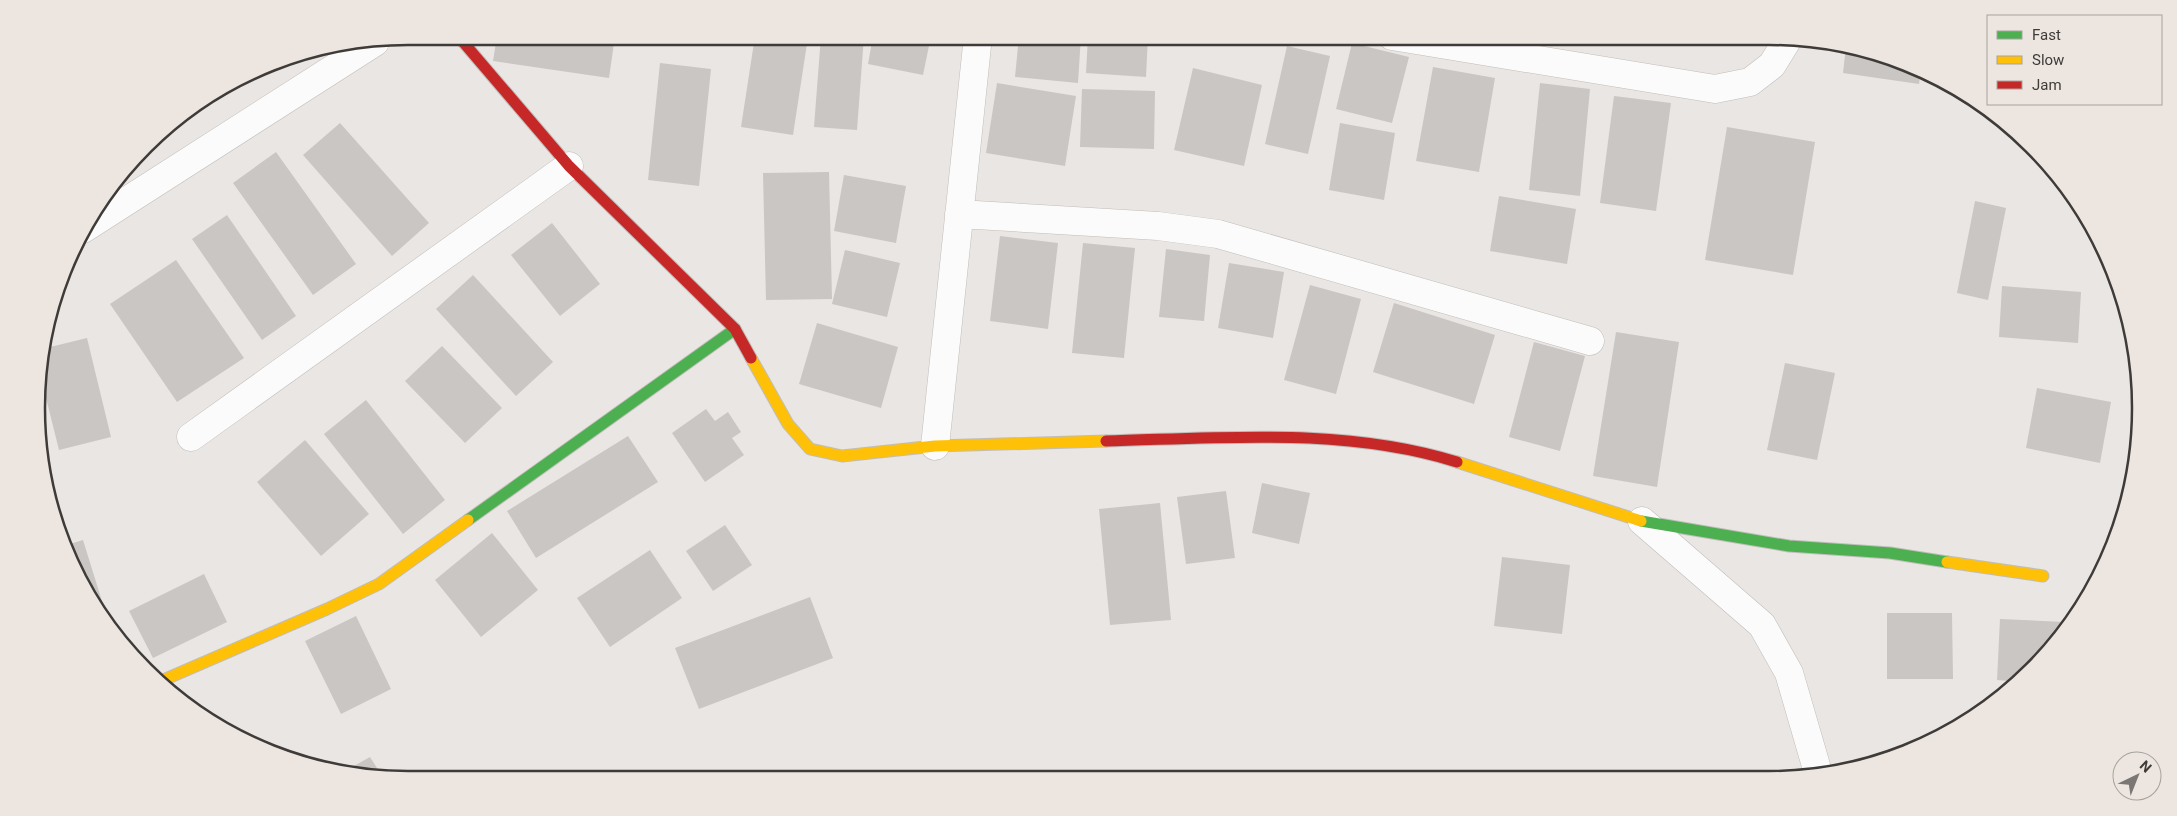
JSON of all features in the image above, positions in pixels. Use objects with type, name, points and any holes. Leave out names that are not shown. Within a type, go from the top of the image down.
[{"type":"street","points":[[466,45],[569,166],[735,329],[788,424],[810,449],[842,456],[935,446],[1241,437],[1331,438],[1431,454],[1642,521],[1789,546],[1890,553],[2043,576]]},
{"type":"street","points":[[935,446],[977,45]]},
{"type":"street","points":[[1447,45],[1716,89],[1750,82],[1772,65],[1784,46]]},
{"type":"street","points":[[97,221],[366,48]]},
{"type":"street","points":[[191,437],[569,166]]},
{"type":"street","points":[[959,214],[1158,226],[1218,234],[1590,341]]},
{"type":"street","points":[[166,679],[327,609],[379,584],[735,329]]},
{"type":"street","points":[[1642,521],[1762,625],[1789,673],[1817,768]]},
{"type":"building","points":[[496,45],[614,45],[609,78],[493,61]]},
{"type":"building","points":[[754,45],[807,45],[793,135],[741,127]]},
{"type":"building","points":[[820,45],[863,45],[857,130],[814,127]]},
{"type":"building","points":[[871,45],[929,45],[923,75],[868,64]]},
{"type":"building","points":[[1018,45],[1080,45],[1078,83],[1015,77]]},
{"type":"building","points":[[1088,45],[1148,45],[1146,77],[1086,73]]},
{"type":"building","points":[[1352,45],[1360,45],[1409,57],[1392,123],[1336,109]]},
{"type":"building","points":[[1287,46],[1330,56],[1308,154],[1265,144]]},
{"type":"building","points":[[1845,53],[1886,64],[1920,78],[1919,84],[1843,73]]},
{"type":"building","points":[[660,63],[711,69],[699,186],[648,180]]},
{"type":"building","points":[[1433,67],[1495,78],[1479,172],[1416,161]]},
{"type":"building","points":[[1193,68],[1262,85],[1244,166],[1174,150]]},
{"type":"building","points":[[997,83],[1076,96],[1065,166],[986,153]]},
{"type":"building","points":[[1540,83],[1590,89],[1580,196],[1529,190]]},
{"type":"building","points":[[1082,89],[1155,91],[1154,149],[1080,147]]},
{"type":"building","points":[[1614,96],[1671,103],[1656,211],[1600,203]]},
{"type":"building","points":[[340,123],[429,223],[392,256],[303,155]]},
{"type":"building","points":[[1340,123],[1395,133],[1384,200],[1329,190]]},
{"type":"building","points":[[1727,127],[1815,142],[1793,275],[1705,260]]},
{"type":"building","points":[[276,152],[356,264],[313,295],[233,183]]},
{"type":"building","points":[[829,172],[832,299],[766,300],[763,173]]},
{"type":"building","points":[[844,175],[906,186],[896,243],[834,231]]},
{"type":"building","points":[[1499,196],[1576,209],[1567,264],[1490,251]]},
{"type":"building","points":[[1975,201],[2006,208],[1988,300],[1957,293]]},
{"type":"building","points":[[227,215],[296,316],[262,340],[192,239]]},
{"type":"building","points":[[552,223],[600,284],[560,316],[511,255]]},
{"type":"building","points":[[1000,236],[1058,243],[1048,329],[990,321]]},
{"type":"building","points":[[1083,243],[1135,248],[1124,358],[1072,353]]},
{"type":"building","points":[[1166,249],[1210,255],[1204,321],[1159,317]]},
{"type":"building","points":[[845,250],[900,263],[887,317],[832,304]]},
{"type":"building","points":[[176,260],[244,358],[177,402],[110,304]]},
{"type":"building","points":[[1229,263],[1284,272],[1273,338],[1218,328]]},
{"type":"building","points":[[473,275],[553,362],[516,396],[436,309]]},
{"type":"building","points":[[1310,285],[1361,299],[1336,394],[1284,380]]},
{"type":"building","points":[[2002,286],[2081,292],[2078,343],[1999,337]]},
{"type":"building","points":[[1394,303],[1495,335],[1474,404],[1373,372]]},
{"type":"building","points":[[817,323],[898,347],[881,408],[799,384]]},
{"type":"building","points":[[1616,332],[1679,342],[1657,487],[1593,476]]},
{"type":"building","points":[[87,338],[111,437],[59,450],[46,396],[50,347]]},
{"type":"building","points":[[1534,342],[1585,356],[1560,451],[1509,437]]},
{"type":"building","points":[[442,346],[502,408],[465,443],[405,381]]},
{"type":"building","points":[[1785,363],[1835,373],[1817,460],[1767,450]]},
{"type":"building","points":[[2037,388],[2111,402],[2100,463],[2026,448]]},
{"type":"building","points":[[366,400],[445,500],[403,534],[324,434]]},
{"type":"building","points":[[706,409],[715,421],[728,412],[741,432],[732,438],[744,455],[705,482],[672,433]]},
{"type":"building","points":[[628,436],[658,482],[536,558],[507,511]]},
{"type":"building","points":[[305,440],[369,514],[321,556],[257,482]]},
{"type":"building","points":[[1262,483],[1310,493],[1299,544],[1252,533]]},
{"type":"building","points":[[1226,491],[1235,558],[1186,564],[1177,497]]},
{"type":"building","points":[[1160,503],[1171,620],[1110,625],[1099,509]]},
{"type":"building","points":[[725,525],[752,565],[713,591],[686,551]]},
{"type":"building","points":[[492,533],[538,590],[481,637],[435,580]]},
{"type":"building","points":[[83,540],[103,605],[82,569],[72,543]]},
{"type":"building","points":[[650,550],[682,598],[610,647],[577,598]]},
{"type":"building","points":[[1502,557],[1570,565],[1562,634],[1494,626]]},
{"type":"building","points":[[204,574],[227,622],[153,658],[129,611]]},
{"type":"building","points":[[810,597],[833,658],[699,709],[675,648]]},
{"type":"building","points":[[1887,613],[1952,613],[1953,679],[1887,679]]},
{"type":"building","points":[[356,616],[391,689],[341,714],[305,641]]},
{"type":"building","points":[[2000,619],[2062,622],[2026,665],[2008,681],[1997,680]]},
{"type":"building","points":[[370,757],[378,769],[361,768],[353,767]]},
{"type":"traffic: fast","points":[[468,520],[735,329]]},
{"type":"traffic: fast","points":[[1641,521],[1789,546],[1890,553],[1947,562]]},
{"type":"traffic: slow","points":[[751,358],[788,424],[810,449],[842,456],[935,446],[1106,441]]},
{"type":"traffic: slow","points":[[1457,462],[1641,521]]},
{"type":"traffic: slow","points":[[166,679],[327,609],[379,584],[468,520]]},
{"type":"traffic: slow","points":[[1947,562],[2043,576]]},
{"type":"traffic: jam","points":[[466,45],[569,166],[735,329],[751,358]]},
{"type":"traffic: jam","points":[[1106,441],[1239,437],[1328,439],[1415,451],[1457,462]]}]
